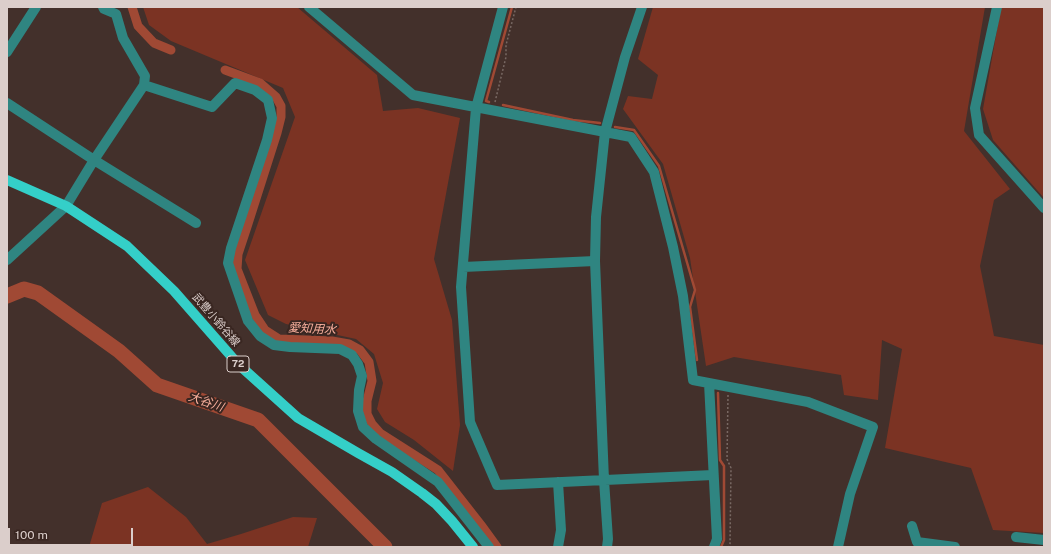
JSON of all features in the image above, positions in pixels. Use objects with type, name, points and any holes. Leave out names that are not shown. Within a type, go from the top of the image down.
[{"type":"main road","name":"武豊小鈴谷線","points":[[7,180],[66,206],[127,246],[174,291],[238,364],[298,418],[392,472],[422,493],[436,504],[473,547]]},
{"type":"street","points":[[7,52],[36,7]]},
{"type":"street","points":[[7,260],[66,206],[94,160],[144,85],[145,76],[123,38],[116,14],[104,9],[103,7]]},
{"type":"street","points":[[309,7],[413,95],[631,137],[654,172],[673,247],[683,296],[693,380],[808,402],[874,427],[850,494],[838,547]]},
{"type":"street","points":[[503,7],[476,108],[462,287],[470,422],[497,485],[713,475]]},
{"type":"street","points":[[607,547],[608,538],[604,480],[595,261],[596,217],[605,132],[625,57],[642,7]]},
{"type":"street","points":[[997,7],[975,108],[979,135],[1044,208]]},
{"type":"street","points":[[144,85],[212,107],[235,83],[255,90],[268,100],[272,118],[267,140],[231,248],[228,264],[248,321],[260,336],[274,345],[340,349],[352,355],[358,364],[362,376],[359,390],[358,411],[363,427],[376,439],[438,482],[489,547]]},
{"type":"street","points":[[7,103],[94,160],[196,223]]},
{"type":"street","points":[[463,267],[595,261]]},
{"type":"street","points":[[709,383],[717,539],[714,547]]},
{"type":"street","points":[[558,482],[561,530],[558,547]]},
{"type":"street","points":[[912,526],[917,542],[955,547]]},
{"type":"street","points":[[1016,537],[1044,540]]},
{"type":"path","points":[[493,111],[506,57],[506,45],[516,7]]},
{"type":"path","points":[[729,387],[727,459],[731,468],[729,547]]},
{"type":"shaded area","points":[[143,7],[297,7],[377,75],[383,111],[418,108],[460,118],[434,259],[452,320],[460,425],[453,471],[414,440],[385,422],[377,409],[383,383],[374,354],[356,339],[286,324],[268,315],[245,260],[295,117],[283,88],[171,41],[149,25]]},
{"type":"shaded area","points":[[653,7],[985,7],[964,131],[1010,189],[994,200],[980,266],[994,336],[1044,345],[1044,533],[993,530],[971,468],[885,448],[902,349],[882,340],[878,400],[844,395],[841,375],[734,357],[706,366],[690,258],[663,164],[623,109],[628,96],[652,99],[658,75],[638,59]]},
{"type":"shaded area","points":[[1001,7],[1044,7],[1044,198],[993,140],[983,109]]},
{"type":"shaded area","points":[[148,487],[186,517],[207,544],[293,517],[317,518],[308,547],[89,547],[102,503]]},
{"type":"waterway","name":"愛知用水","points":[[132,7],[138,26],[154,43],[171,50]]},
{"type":"waterway","points":[[489,102],[486,101],[512,7]]},
{"type":"waterway","name":"愛知用水","points":[[225,70],[260,83],[276,97],[281,106],[281,117],[277,133],[238,254],[237,269],[255,315],[265,330],[279,339],[332,341],[349,344],[360,350],[369,362],[372,381],[367,401],[367,414],[372,424],[380,433],[438,470],[497,547]]},
{"type":"waterway","points":[[503,105],[573,120],[600,123]]},
{"type":"waterway","points":[[615,127],[634,130],[659,166],[695,290],[690,307],[697,360]]},
{"type":"waterway","name":"大谷川","points":[[7,296],[24,289],[38,293],[119,351],[157,385],[258,420],[385,547]]},
{"type":"waterway","points":[[718,393],[720,460],[724,466],[724,540],[721,547]]}]
